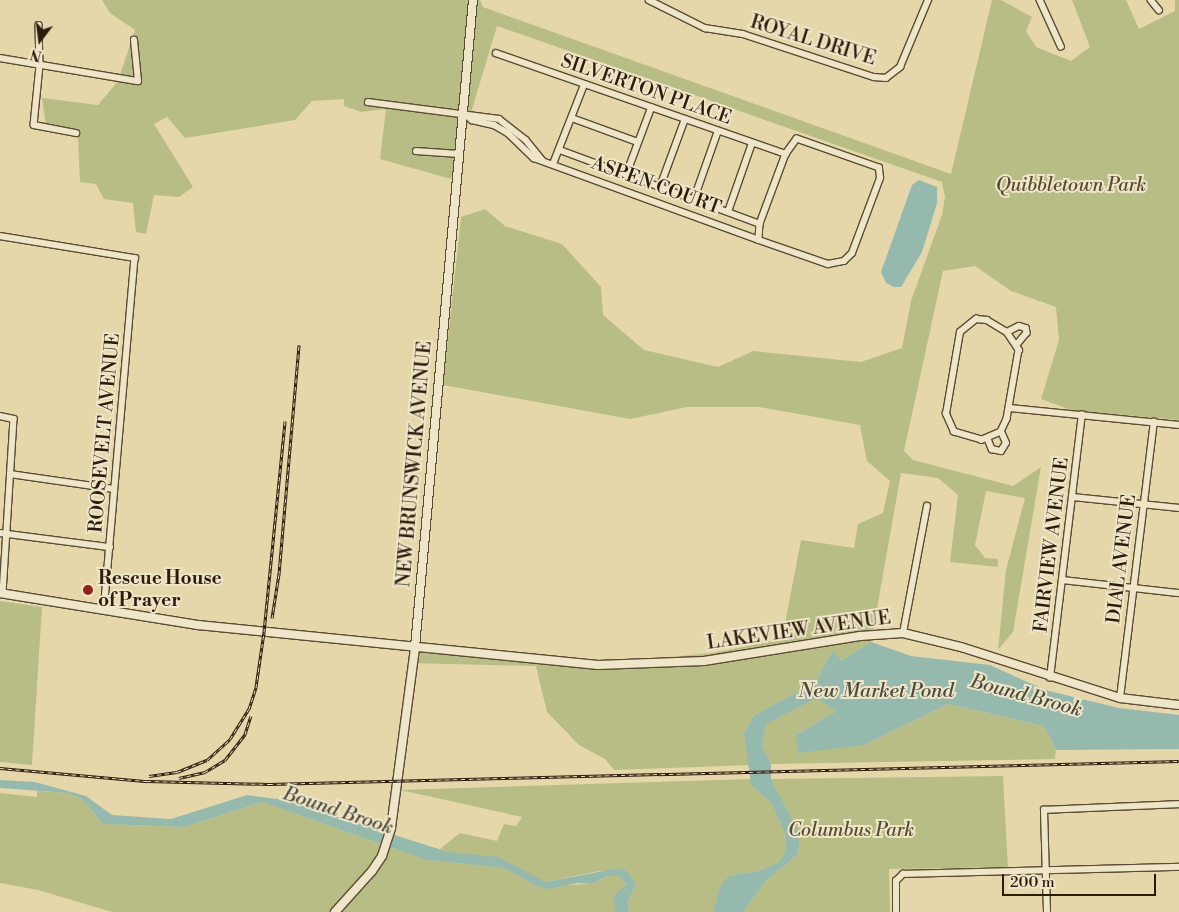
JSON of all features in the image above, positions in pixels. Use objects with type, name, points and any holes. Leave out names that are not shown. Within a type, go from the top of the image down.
[{"type":"main road","name":"NEW BRUNSWICK AVENUE","points":[[335,912],[382,856],[391,828],[415,647],[473,0]]},
{"type":"main road","name":"LAKEVIEW AVENUE","points":[[1,593],[198,625],[598,665],[706,661],[860,636],[903,634],[961,648],[1050,678],[1120,698],[1179,705]]},
{"type":"street","name":"ROYAL DRIVE","points":[[649,0],[705,28],[743,34],[874,77],[886,78],[900,67],[928,0]]},
{"type":"street","points":[[1040,0],[1061,46]]},
{"type":"street","points":[[1151,0],[1159,10]]},
{"type":"street","points":[[39,25],[40,66],[34,125],[76,133]]},
{"type":"street","points":[[0,58],[138,81],[134,40]]},
{"type":"street","name":"SILVERTON PLACE","points":[[496,53],[786,154]]},
{"type":"street","points":[[553,164],[584,85]]},
{"type":"street","points":[[368,102],[463,112]]},
{"type":"street","points":[[626,174],[651,108]]},
{"type":"street","name":"ASPEN COURT","points":[[463,112],[472,120],[494,125],[508,133],[534,158],[828,264],[844,261],[852,254],[880,178],[879,168],[797,139],[786,154]]},
{"type":"street","points":[[572,118],[638,142]]},
{"type":"street","points":[[660,187],[684,120]]},
{"type":"street","points":[[694,199],[718,131]]},
{"type":"street","points":[[728,212],[752,143]]},
{"type":"street","points":[[560,150],[760,224]]},
{"type":"street","points":[[416,152],[459,154]]},
{"type":"street","points":[[759,240],[760,224],[786,154]]},
{"type":"street","name":"ROOSEVELT AVENUE","points":[[0,236],[135,258],[104,610]]},
{"type":"street","points":[[982,319],[1007,332],[1017,345],[1019,359],[1010,408],[1001,432],[988,439],[973,439],[953,431],[946,421],[946,407],[963,328],[972,320],[982,319]]},
{"type":"street","points":[[1007,332],[1019,326],[1026,328],[1027,333],[1017,345]]},
{"type":"street","points":[[1010,408],[1179,425]]},
{"type":"street","name":"FAIRVIEW AVENUE","points":[[1050,678],[1082,415]]},
{"type":"street","points":[[0,416],[14,419],[3,533],[1,593]]},
{"type":"street","name":"DIAL AVENUE","points":[[1120,698],[1154,422]]},
{"type":"street","points":[[988,439],[992,449],[1001,451],[1006,443],[1001,432]]},
{"type":"street","points":[[10,474],[114,489]]},
{"type":"street","points":[[1073,497],[1179,508]]},
{"type":"street","points":[[903,634],[927,506]]},
{"type":"street","points":[[3,533],[110,546]]},
{"type":"street","points":[[1063,580],[1179,593]]},
{"type":"street","points":[[1047,912],[1044,810],[1179,804]]},
{"type":"street","points":[[896,912],[896,881],[904,874],[1179,867]]},
{"type":"green space","name":"Quibbletown Park","points":[[102,0],[480,0],[483,7],[951,174],[992,0],[1001,0],[1032,17],[1026,31],[1036,47],[1071,61],[1090,47],[1072,0],[1126,0],[1139,29],[1175,11],[1175,0],[1179,0],[1179,420],[1071,410],[1041,399],[1059,340],[1056,307],[1011,291],[975,266],[943,271],[904,451],[913,460],[1013,486],[1041,467],[1013,632],[998,650],[1006,570],[1025,498],[986,491],[975,545],[985,558],[998,559],[998,567],[950,562],[958,495],[938,478],[901,473],[871,642],[842,660],[832,651],[815,683],[754,715],[744,733],[751,765],[614,770],[605,759],[579,745],[547,712],[536,666],[408,663],[410,644],[603,663],[713,653],[782,639],[801,540],[854,548],[858,524],[883,513],[890,481],[867,461],[860,425],[759,407],[687,407],[630,419],[443,385],[461,217],[485,209],[505,226],[562,244],[601,287],[603,315],[644,350],[718,367],[753,351],[861,362],[902,348],[911,301],[942,215],[945,197],[942,182],[497,26],[451,179],[380,159],[386,109],[361,112],[344,106],[344,99],[312,101],[295,120],[185,138],[167,117],[154,124],[193,187],[179,197],[154,195],[146,234],[136,232],[133,203],[104,199],[96,184],[80,182],[78,138],[46,126],[42,98],[98,105],[118,81],[135,30],[110,13]]},
{"type":"green space","points":[[0,601],[42,607],[32,765],[0,762]]},
{"type":"green space","points":[[816,697],[836,711],[796,735],[864,745],[948,704],[1044,726],[1056,750],[1055,759],[771,764],[762,746],[765,724]]},
{"type":"green space","name":"Columbus Park","points":[[1003,776],[1008,867],[889,869],[890,912],[743,912],[766,881],[797,855],[800,843],[771,779]]},
{"type":"green space","points":[[751,779],[751,785],[771,803],[786,834],[786,851],[780,861],[761,870],[728,876],[713,912],[629,912],[628,902],[636,884],[627,871],[599,871],[546,882],[440,849],[460,833],[497,841],[504,824],[516,826],[522,817],[400,790]]},
{"type":"green space","points":[[37,791],[68,793],[82,799],[103,824],[184,827],[262,802],[426,860],[504,868],[536,886],[591,884],[608,876],[620,876],[626,884],[618,893],[616,912],[112,912],[38,890],[0,883],[0,793],[37,797]]},
{"type":"water","points":[[919,180],[937,187],[937,203],[922,252],[901,287],[894,287],[886,283],[881,272],[912,185]]},
{"type":"water","name":"New Market Pond","points":[[871,642],[911,656],[990,665],[1045,690],[1119,708],[1179,715],[1179,749],[1056,750],[1044,726],[948,704],[864,745],[798,753],[796,735],[836,711],[816,698],[766,724],[762,746],[771,764],[771,779],[796,828],[800,843],[797,855],[766,881],[743,912],[713,912],[720,888],[728,876],[761,870],[780,861],[786,851],[786,835],[771,803],[751,785],[744,733],[754,715],[815,683],[832,651],[842,660]]},
{"type":"water","points":[[0,780],[35,782],[86,796],[112,815],[171,819],[247,795],[285,800],[448,852],[498,857],[546,882],[619,868],[627,871],[636,884],[628,902],[629,912],[616,912],[613,897],[626,884],[620,876],[608,876],[591,884],[577,883],[548,889],[536,886],[504,868],[426,860],[262,802],[184,827],[103,824],[82,799],[68,793],[0,788]]},
{"type":"railway","points":[[272,618],[279,574],[299,345]]},
{"type":"railway","points":[[149,776],[177,772],[207,760],[230,739],[249,709],[256,687],[264,632],[285,421]]},
{"type":"railway","points":[[179,778],[205,772],[225,760],[245,734],[251,716]]},
{"type":"railway","points":[[0,768],[147,781],[269,784],[1179,761]]},
{"type":"place","name":"Rescue House of Prayer","points":[[88,590]]},
{"type":"water label","name":"Bound Brook","points":[[1026,696]]},
{"type":"water label","name":"Bound Brook","points":[[338,811]]}]
